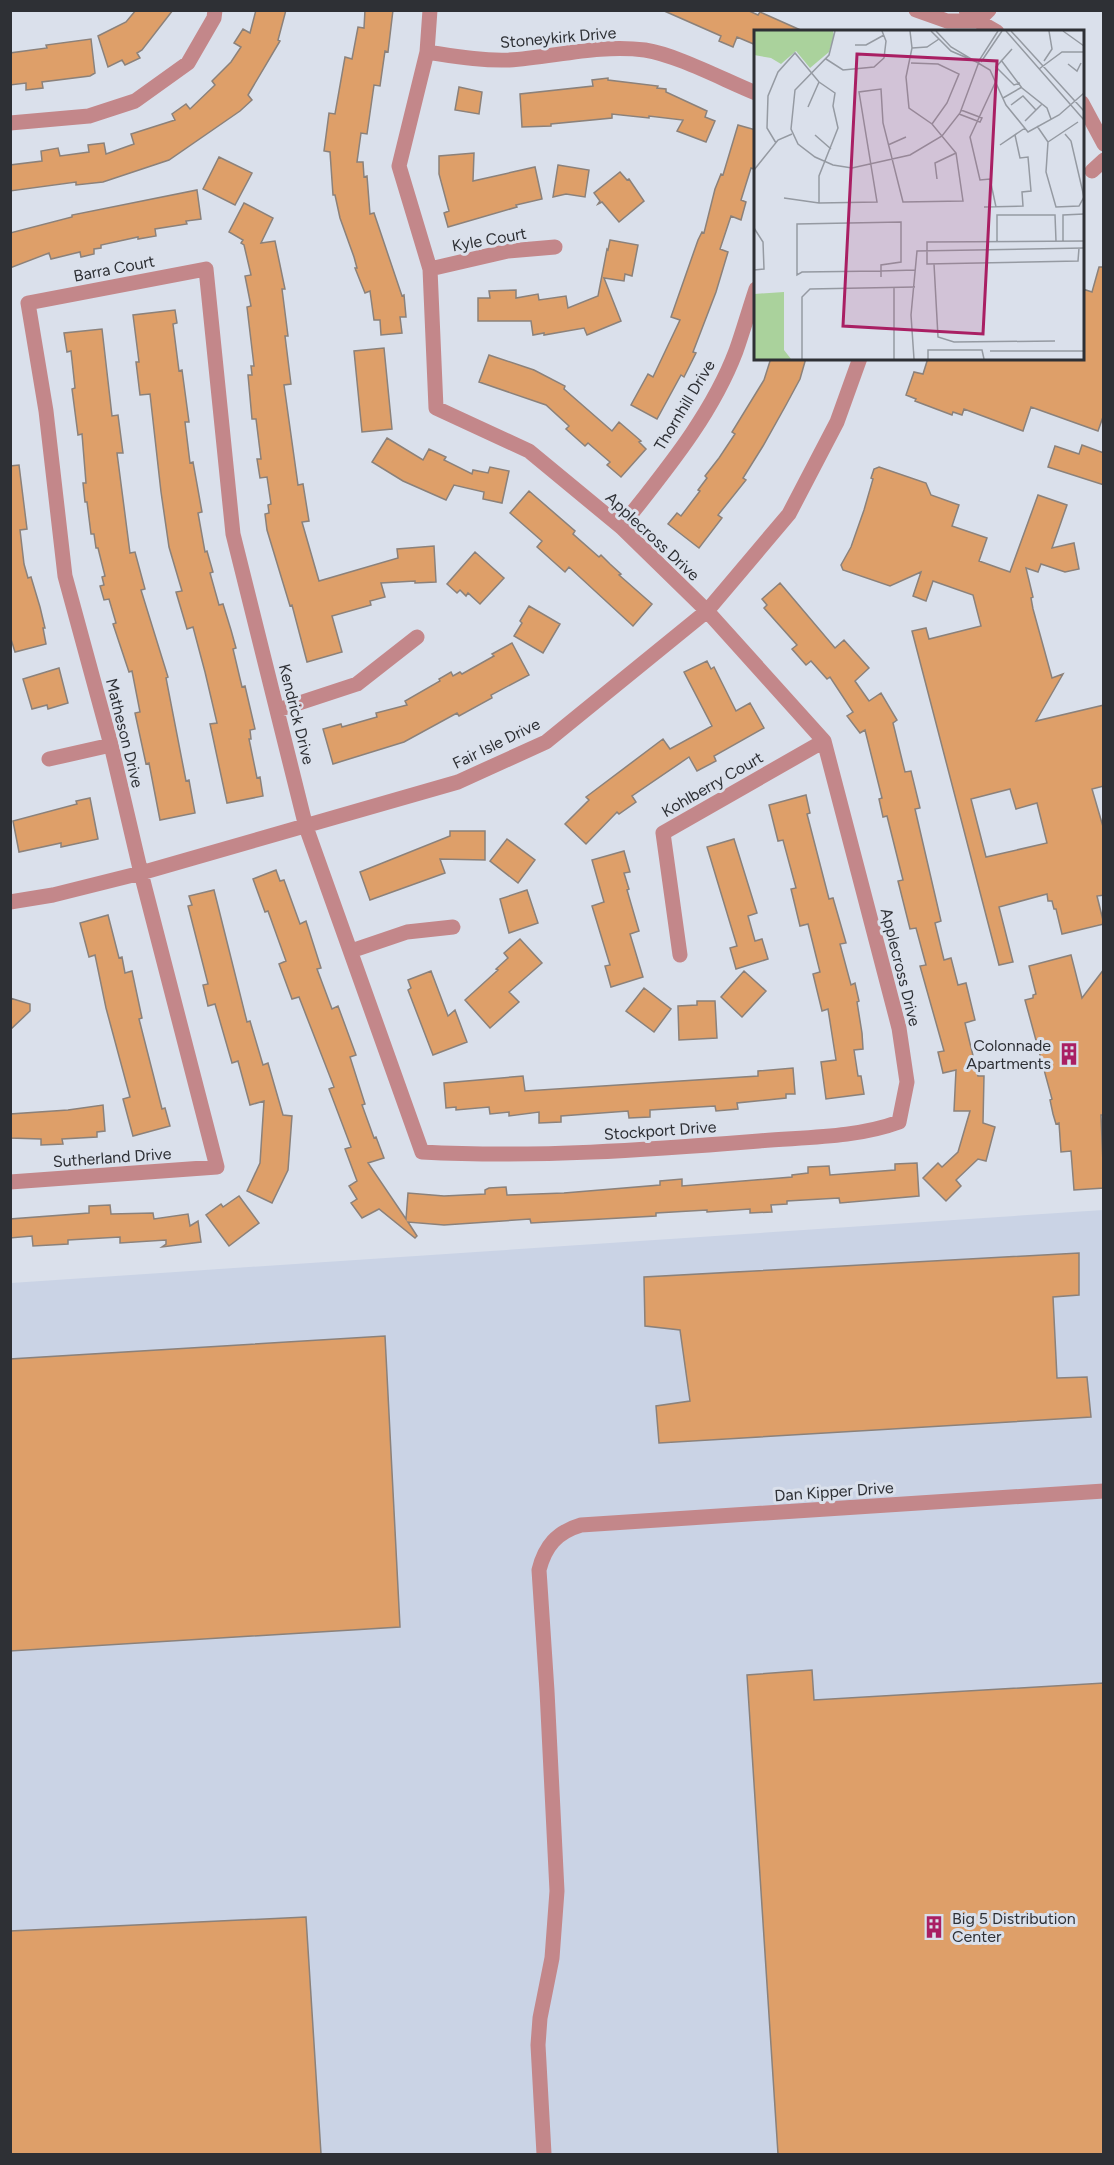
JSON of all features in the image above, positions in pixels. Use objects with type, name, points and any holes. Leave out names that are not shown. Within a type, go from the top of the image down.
[{"type":"street","points":[[10,123],[89,116],[135,101],[188,63],[214,18],[215,10]]},
{"type":"street","name":"Applecross Drive","points":[[430,10],[427,52],[399,166],[430,269],[436,408],[529,451],[621,527],[707,612],[824,741],[899,1028],[907,1082],[899,1122]]},
{"type":"street","points":[[916,10],[947,21],[977,17],[994,30]]},
{"type":"street","name":"Stoneykirk Drive","points":[[427,52],[477,60],[507,60],[577,51],[645,50],[662,54],[754,92]]},
{"type":"street","points":[[1084,105],[1104,144]]},
{"type":"street","points":[[1092,171],[1104,160]]},
{"type":"street","name":"Kyle Court","points":[[430,269],[508,251],[555,247]]},
{"type":"street","name":"Barra Court","points":[[28,303],[206,269]]},
{"type":"street","name":"Kendrick Drive","points":[[206,269],[233,534],[306,827],[422,1152]]},
{"type":"street","name":"Thornhill Drive","points":[[621,527],[680,451],[711,401],[735,352],[754,295]]},
{"type":"street","name":"Matheson Drive","points":[[28,303],[46,411],[65,576],[111,745],[216,1167]]},
{"type":"street","name":"Fair Isle Drive","points":[[10,902],[52,895],[141,873],[458,782],[546,742],[707,612],[789,514],[837,422],[859,360]]},
{"type":"street","points":[[278,710],[357,684],[417,638]]},
{"type":"street","name":"Kohlberry Court","points":[[680,955],[663,833],[824,741]]},
{"type":"street","points":[[50,759],[111,745]]},
{"type":"street","points":[[351,951],[407,932],[453,927]]},
{"type":"street","name":"Stockport Drive","points":[[422,1152],[539,1155],[652,1150],[853,1133],[886,1127],[899,1122]]},
{"type":"street","name":"Sutherland Drive","points":[[10,1182],[216,1167]]},
{"type":"street","name":"Dan Kipper Drive","points":[[544,2154],[538,2045],[540,2018],[552,1959],[557,1891],[539,1570],[542,1557],[552,1541],[567,1529],[580,1525],[1104,1491]]},
{"type":"shaded area","points":[[1103,1210],[1103,2154],[11,2154],[11,1283]]},
{"type":"building","points":[[136,10],[173,10],[142,50],[137,53],[140,58],[125,65],[122,60],[108,67],[98,36],[126,22]]},
{"type":"building","points":[[256,10],[286,10],[278,40],[280,41],[248,95],[252,100],[240,111],[169,160],[103,182],[76,185],[76,182],[10,191],[10,165],[42,161],[41,151],[58,148],[60,156],[89,152],[88,145],[104,143],[106,154],[134,144],[131,134],[175,120],[172,114],[186,104],[190,109],[215,85],[212,81],[231,62],[241,47],[234,43],[243,29],[250,33]]},
{"type":"building","points":[[365,10],[393,10],[388,52],[385,51],[380,86],[374,85],[367,134],[361,133],[357,162],[363,162],[364,177],[367,176],[370,214],[374,213],[402,296],[404,295],[406,317],[400,317],[402,333],[381,335],[380,320],[374,320],[370,291],[365,293],[355,268],[357,268],[354,257],[340,218],[335,195],[333,195],[330,152],[324,151],[329,113],[335,114],[345,57],[352,59],[358,27],[364,28]]},
{"type":"building","points":[[662,10],[747,10],[758,15],[760,12],[800,30],[754,30],[754,44],[737,37],[733,47],[719,41],[721,36]]},
{"type":"building","points":[[91,39],[95,73],[90,76],[42,82],[43,88],[26,90],[26,83],[10,85],[10,53]]},
{"type":"building","points":[[608,78],[608,80],[658,86],[657,88],[666,89],[666,92],[707,111],[705,117],[715,121],[706,142],[677,131],[683,120],[649,116],[649,118],[612,114],[612,118],[551,124],[551,126],[522,127],[520,94],[593,86],[592,80]]},
{"type":"building","points":[[459,87],[482,92],[479,114],[455,110]]},
{"type":"building","points":[[738,125],[754,129],[754,169],[751,168],[741,200],[746,202],[741,220],[731,216],[720,249],[728,252],[716,292],[693,352],[696,353],[684,377],[681,375],[657,419],[631,405],[648,374],[653,377],[680,320],[671,317],[698,240],[702,232],[704,233],[715,189],[721,174],[723,175]]},
{"type":"building","points":[[474,153],[473,181],[535,167],[542,199],[448,227],[444,213],[449,211],[439,174],[439,156]]},
{"type":"building","points":[[219,157],[252,173],[235,205],[203,189]]},
{"type":"building","points":[[558,165],[589,170],[585,197],[566,194],[553,197]]},
{"type":"building","points":[[620,172],[627,180],[629,179],[644,201],[619,222],[602,202],[598,204],[600,201],[594,193]]},
{"type":"building","points":[[197,190],[201,219],[186,221],[187,224],[155,229],[156,236],[138,239],[138,237],[101,245],[101,248],[94,249],[94,254],[81,257],[80,252],[51,259],[49,253],[10,268],[10,233],[72,217],[72,215]]},
{"type":"building","points":[[244,203],[273,218],[261,243],[275,241],[285,289],[282,289],[291,384],[284,385],[298,485],[303,484],[309,521],[302,522],[319,581],[398,558],[397,549],[434,546],[436,582],[381,583],[385,597],[370,601],[371,605],[332,616],[342,652],[307,662],[292,605],[290,606],[267,530],[265,514],[269,513],[268,505],[271,504],[267,477],[260,478],[257,459],[261,459],[256,419],[252,419],[248,375],[252,375],[251,366],[254,366],[247,307],[251,306],[245,276],[251,275],[244,245],[241,243],[243,240],[229,232]]},
{"type":"building","points":[[610,240],[638,245],[632,276],[625,274],[624,281],[604,278],[621,321],[587,335],[584,328],[533,335],[531,321],[478,321],[478,298],[490,298],[489,291],[516,290],[516,298],[538,294],[539,300],[566,296],[568,308],[598,296]]},
{"type":"building","points":[[1099,267],[1104,267],[1104,414],[1098,431],[1031,407],[1023,431],[964,409],[962,415],[953,412],[952,415],[915,401],[916,399],[906,395],[914,372],[923,374],[927,360],[1084,360],[1084,289],[1092,292]]},
{"type":"building","points":[[175,310],[177,323],[173,324],[189,422],[185,422],[190,463],[193,462],[202,512],[198,513],[205,552],[207,551],[213,572],[210,573],[219,605],[223,604],[236,648],[233,649],[255,729],[250,730],[251,739],[249,739],[263,796],[227,803],[210,724],[217,723],[205,672],[193,627],[187,629],[176,592],[182,591],[169,547],[150,394],[140,395],[136,362],[139,362],[133,315]]},
{"type":"building","points":[[102,329],[112,416],[118,415],[123,453],[117,453],[130,553],[135,552],[145,589],[141,590],[168,677],[166,678],[186,781],[189,780],[195,813],[160,820],[149,763],[146,764],[135,713],[140,712],[132,671],[129,672],[113,624],[116,623],[109,599],[104,600],[100,586],[104,585],[102,577],[105,576],[94,534],[91,534],[87,502],[85,502],[83,483],[86,483],[82,434],[78,435],[72,389],[75,388],[71,351],[67,352],[64,333]]},
{"type":"building","points":[[384,348],[392,429],[362,432],[354,351]]},
{"type":"building","points":[[489,355],[534,370],[565,386],[564,389],[612,431],[619,422],[641,441],[639,442],[646,449],[621,477],[607,465],[610,462],[588,443],[585,446],[566,429],[569,426],[546,405],[479,382]]},
{"type":"building","points":[[770,360],[805,360],[800,379],[743,478],[746,480],[718,515],[722,518],[699,548],[668,524],[677,513],[681,516],[700,491],[698,490],[707,478],[705,476],[735,434],[732,432],[764,380]]},
{"type":"building","points":[[387,438],[423,460],[429,449],[446,457],[444,460],[472,474],[473,470],[488,473],[490,467],[509,471],[502,503],[483,499],[484,492],[454,485],[446,500],[403,481],[372,462]]},
{"type":"building","points":[[1082,445],[1104,453],[1104,485],[1048,467],[1055,446],[1079,454]]},
{"type":"building","points":[[19,465],[27,529],[20,530],[24,564],[28,578],[31,577],[40,607],[46,644],[15,652],[10,636],[10,466]]},
{"type":"building","points":[[879,467],[926,483],[931,495],[959,505],[952,526],[987,538],[979,561],[1010,572],[1038,495],[1067,505],[1052,548],[1074,543],[1079,569],[1065,572],[1041,564],[1038,572],[1026,568],[1033,597],[1031,598],[1033,609],[1052,678],[1063,674],[1036,721],[1104,705],[1104,786],[1092,789],[1104,830],[1104,895],[1097,896],[1104,924],[1062,934],[1056,909],[1052,901],[1048,901],[1047,894],[999,907],[1013,962],[999,965],[912,631],[926,628],[929,639],[981,626],[973,595],[933,581],[926,601],[913,596],[921,572],[890,586],[843,570],[841,565],[851,547],[864,510],[874,469]],"holes":[[[1010,789],[1016,809],[1037,803],[1047,843],[986,857],[971,799]]]},
{"type":"building","points":[[529,491],[575,531],[573,534],[599,557],[601,555],[621,574],[619,575],[652,604],[633,626],[569,567],[565,572],[537,547],[542,541],[510,513]]},
{"type":"building","points":[[475,552],[504,578],[480,604],[468,593],[466,596],[460,590],[457,593],[447,584]]},
{"type":"building","points":[[780,583],[835,648],[844,640],[869,668],[855,681],[869,701],[881,693],[897,720],[893,723],[905,772],[911,771],[920,808],[915,809],[941,921],[935,923],[944,960],[951,958],[958,985],[966,983],[975,1020],[965,1023],[978,1076],[984,1076],[983,1123],[995,1127],[986,1161],[978,1159],[956,1180],[961,1186],[946,1201],[923,1178],[938,1163],[942,1167],[958,1152],[970,1111],[954,1111],[956,1070],[943,1073],[938,1052],[944,1051],[920,966],[926,965],[916,928],[910,929],[898,881],[903,880],[887,816],[883,817],[879,799],[882,798],[865,730],[860,733],[847,716],[853,712],[830,677],[827,679],[811,661],[806,665],[792,649],[797,645],[764,608],[767,605],[762,599]]},
{"type":"building","points":[[529,606],[560,624],[543,653],[514,636]]},
{"type":"building","points":[[512,643],[529,675],[491,695],[492,698],[459,716],[457,713],[404,742],[333,764],[323,729],[341,724],[342,727],[377,717],[376,713],[407,705],[405,701],[440,681],[439,679],[451,672],[453,676],[460,672],[462,674]]},
{"type":"building","points":[[707,661],[711,669],[714,667],[736,711],[750,703],[764,728],[714,756],[716,761],[697,771],[689,757],[632,796],[636,802],[619,814],[617,812],[586,844],[565,824],[589,800],[586,797],[663,739],[670,749],[712,726],[684,672]]},
{"type":"building","points":[[59,668],[68,703],[48,709],[47,705],[32,709],[23,679]]},
{"type":"building","points":[[806,795],[810,813],[807,814],[829,899],[833,898],[846,943],[840,944],[851,985],[855,983],[862,1033],[863,1049],[854,1050],[858,1076],[861,1076],[864,1094],[826,1099],[821,1062],[836,1060],[828,1009],[822,1011],[813,974],[820,972],[808,924],[800,926],[791,889],[796,888],[783,840],[778,841],[769,805]]},
{"type":"building","points":[[90,798],[98,839],[61,847],[61,843],[19,852],[13,821],[77,804],[76,801]]},
{"type":"building","points":[[450,831],[485,831],[485,860],[440,859],[445,873],[370,900],[360,872],[450,836]]},
{"type":"building","points":[[507,839],[535,860],[518,883],[490,861]]},
{"type":"building","points":[[734,839],[757,913],[748,916],[755,941],[762,939],[768,959],[736,969],[730,948],[737,946],[707,847]]},
{"type":"building","points":[[624,851],[630,872],[624,873],[629,889],[627,890],[639,931],[630,934],[643,977],[611,987],[605,966],[610,965],[592,906],[604,902],[592,860]]},
{"type":"building","points":[[276,870],[280,881],[284,880],[300,924],[306,921],[321,968],[317,969],[332,1009],[338,1006],[356,1055],[350,1057],[365,1104],[362,1105],[384,1158],[368,1163],[406,1219],[408,1193],[444,1196],[485,1194],[485,1190],[489,1188],[506,1187],[507,1195],[564,1193],[660,1185],[660,1181],[682,1179],[682,1186],[792,1177],[792,1175],[808,1173],[808,1167],[829,1166],[830,1175],[895,1170],[895,1164],[917,1163],[919,1196],[840,1203],[839,1198],[787,1201],[787,1204],[771,1205],[772,1212],[750,1213],[750,1209],[707,1212],[707,1210],[656,1213],[656,1216],[531,1223],[530,1219],[444,1225],[408,1222],[417,1236],[415,1238],[379,1209],[362,1218],[351,1203],[357,1199],[349,1186],[357,1181],[345,1149],[351,1147],[329,1089],[334,1087],[299,997],[292,999],[279,964],[286,961],[268,911],[265,912],[253,879]]},
{"type":"building","points":[[214,890],[247,1022],[250,1021],[263,1065],[268,1063],[283,1115],[292,1116],[288,1170],[272,1203],[247,1191],[260,1163],[264,1101],[250,1105],[238,1061],[232,1063],[215,1004],[208,1006],[203,985],[208,984],[188,906],[192,905],[189,896]]},
{"type":"building","points":[[527,890],[538,923],[509,933],[500,899]]},
{"type":"building","points":[[108,915],[125,973],[132,971],[142,1018],[139,1019],[162,1109],[165,1108],[170,1126],[133,1136],[123,1099],[130,1097],[106,1008],[95,955],[89,957],[80,923]]},
{"type":"building","points":[[520,939],[542,963],[509,992],[519,1002],[490,1028],[465,1000],[498,970],[496,969],[508,958],[504,953]]},
{"type":"building","points":[[1071,955],[1082,998],[1104,969],[1104,1115],[1101,1115],[1104,1188],[1074,1190],[1071,1151],[1061,1152],[1059,1123],[1056,1124],[1053,1114],[1050,1100],[1052,1099],[1025,1000],[1033,998],[1036,994],[1029,966]]},
{"type":"building","points":[[431,971],[448,1016],[455,1010],[467,1042],[433,1055],[408,990],[411,988],[408,980]]},
{"type":"building","points":[[744,971],[766,991],[742,1017],[721,997]]},
{"type":"building","points":[[644,988],[671,1009],[654,1032],[626,1011]]},
{"type":"building","points":[[10,998],[30,1004],[30,1011],[10,1030]]},
{"type":"building","points":[[697,1001],[715,1001],[717,1038],[679,1040],[678,1006],[697,1005]]},
{"type":"building","points":[[793,1068],[795,1094],[786,1094],[786,1098],[737,1103],[738,1109],[716,1111],[715,1106],[650,1110],[650,1117],[629,1118],[628,1111],[561,1116],[561,1122],[539,1123],[539,1112],[509,1116],[509,1112],[490,1114],[489,1107],[456,1110],[456,1107],[446,1108],[444,1083],[523,1076],[525,1091],[758,1076],[758,1071]]},
{"type":"building","points":[[103,1105],[105,1131],[97,1132],[97,1137],[62,1139],[63,1144],[41,1145],[41,1139],[10,1138],[10,1114]]},
{"type":"building","points":[[239,1196],[259,1223],[229,1246],[206,1215],[221,1204],[223,1207]]},
{"type":"building","points":[[110,1205],[111,1214],[153,1213],[154,1219],[188,1214],[190,1226],[198,1221],[201,1242],[162,1247],[166,1244],[166,1240],[120,1243],[120,1237],[68,1240],[68,1244],[33,1246],[32,1236],[10,1238],[10,1219],[89,1213],[89,1206]]},
{"type":"building","points":[[1079,1253],[1079,1295],[1053,1297],[1057,1378],[1087,1377],[1091,1417],[659,1443],[656,1406],[690,1401],[680,1330],[645,1326],[644,1277]]},
{"type":"building","points":[[385,1336],[400,1627],[10,1651],[10,1359]]},
{"type":"building","name":"Big 5 Distribution Center","points":[[812,1670],[814,1700],[1104,1683],[1104,2154],[778,2154],[747,1675]]},
{"type":"building","points":[[306,1917],[321,2154],[10,2154],[10,1931]]},
{"type":"place","name":"Colonnade Apartments","points":[[1069,1054]]},
{"type":"place","name":"Big 5 Distribution Center","points":[[934,1927]]}]
